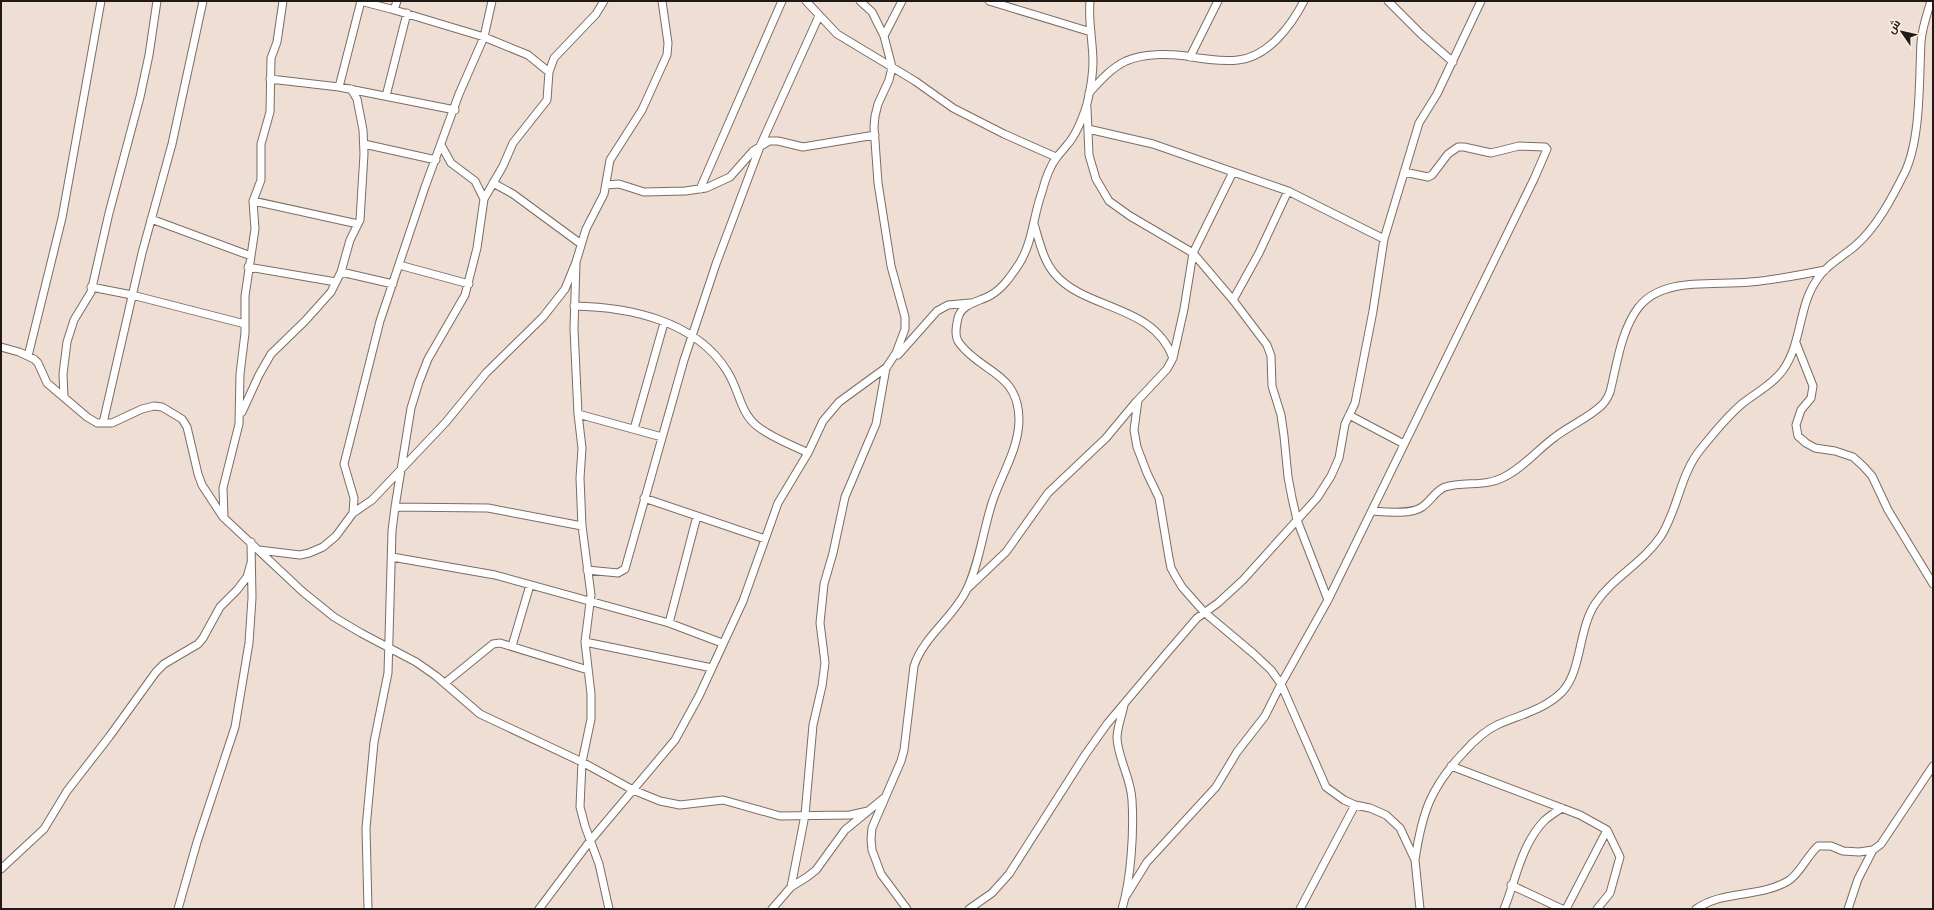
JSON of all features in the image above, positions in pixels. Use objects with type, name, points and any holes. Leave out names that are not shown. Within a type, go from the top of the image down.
[{"type":"street","points":[[28,356],[62,218],[101,1]]},
{"type":"street","points":[[64,397],[63,374],[70,332],[74,320],[89,295],[115,187],[140,97],[149,55],[157,1]]},
{"type":"street","points":[[103,423],[132,295],[172,144],[203,1]]},
{"type":"street","points":[[224,518],[223,488],[239,432],[240,378],[245,324],[245,296],[248,267],[255,229],[253,201],[261,180],[261,144],[270,112],[271,58],[277,42],[283,1]]},
{"type":"street","points":[[339,87],[361,1],[407,13],[484,37],[528,55],[549,72]]},
{"type":"street","points":[[394,10],[397,1]]},
{"type":"street","points":[[353,512],[354,498],[345,472],[345,455],[380,321],[441,145],[484,37],[492,1]]},
{"type":"street","points":[[368,909],[366,828],[374,742],[388,673],[392,531],[401,468],[412,408],[419,382],[428,359],[465,294],[477,248],[484,199],[513,143],[547,100],[549,72],[554,58],[596,14],[604,1]]},
{"type":"street","points":[[259,550],[300,555],[323,547],[336,536],[353,512],[372,500],[446,422],[486,373],[543,317],[565,289],[576,262],[580,244],[586,229],[602,200],[610,160],[642,110],[667,55],[668,43],[662,1]]},
{"type":"street","points":[[700,189],[782,1]]},
{"type":"street","points":[[806,1],[837,34],[892,67],[953,108],[1004,134],[1056,157]]},
{"type":"street","points":[[791,886],[805,815],[813,725],[822,686],[825,663],[820,623],[824,584],[833,554],[845,497],[876,424],[886,368],[901,343],[905,329],[905,317],[891,266],[878,183],[874,116],[889,80],[892,67],[884,36],[872,12],[860,1]]},
{"type":"street","points":[[884,36],[902,1]]},
{"type":"street","points":[[989,1],[1090,32]]},
{"type":"street","points":[[539,909],[590,841],[675,740],[712,668],[722,643],[743,601],[778,503],[808,453],[830,411],[839,402],[886,368],[937,310],[948,304],[970,303],[991,295],[1008,282],[1024,256],[1041,194],[1056,157],[1069,144],[1086,105],[1089,94],[1093,63],[1090,32],[1090,1]]},
{"type":"street","points":[[1190,57],[1218,1]]},
{"type":"street","points":[[1089,94],[1109,72],[1126,61],[1165,53],[1216,61],[1239,60],[1264,51],[1283,33],[1304,1]]},
{"type":"street","points":[[1388,1],[1421,34],[1453,62]]},
{"type":"street","points":[[969,909],[992,893],[1009,874],[1085,755],[1125,703],[1186,630],[1204,612],[1218,603],[1243,580],[1317,498],[1331,476],[1339,458],[1345,424],[1355,403],[1373,311],[1384,239],[1419,123],[1437,94],[1481,1]]},
{"type":"street","points":[[1420,909],[1415,860],[1419,835],[1436,786],[1451,766],[1475,740],[1493,727],[1535,711],[1561,692],[1575,667],[1583,630],[1596,603],[1614,583],[1647,553],[1659,539],[1673,512],[1686,475],[1700,450],[1736,409],[1775,379],[1784,369],[1796,343],[1804,308],[1817,279],[1825,270],[1856,245],[1869,231],[1905,171],[1913,151],[1921,63],[1921,40],[1931,1]]},
{"type":"street","points":[[386,96],[407,13]]},
{"type":"street","points":[[587,570],[618,574],[625,569],[691,334],[761,144],[819,16]]},
{"type":"street","points":[[270,78],[351,89],[454,110]]},
{"type":"street","points":[[240,416],[259,375],[271,354],[322,303],[336,282],[341,272],[350,240],[358,224],[361,214],[364,144],[360,109],[357,99],[351,89]]},
{"type":"street","points":[[1086,105],[1089,155],[1096,179],[1110,200],[1130,216],[1193,254],[1233,300],[1259,334],[1271,356],[1272,386],[1281,415],[1288,477],[1297,520],[1328,600]]},
{"type":"street","points":[[1088,129],[1153,144],[1288,191],[1384,239]]},
{"type":"street","points":[[606,185],[619,184],[644,192],[700,189],[719,184],[730,177],[761,144],[769,141],[778,141],[803,147],[875,135]]},
{"type":"street","points":[[364,144],[436,160]]},
{"type":"street","points":[[441,145],[451,162],[475,181],[484,199]]},
{"type":"street","points":[[1126,896],[1148,862],[1216,787],[1241,746],[1265,716],[1281,684],[1328,600],[1547,149],[1545,147],[1519,146],[1491,153],[1458,147],[1448,154],[1432,176],[1428,177],[1404,172]]},
{"type":"street","points":[[907,909],[881,874],[872,850],[872,828],[904,750],[914,666],[917,656],[923,645],[952,611],[966,591],[1006,552],[1048,493],[1106,438],[1138,400],[1167,370],[1173,358],[1184,309],[1193,254],[1233,172]]},
{"type":"street","points":[[493,183],[513,194],[580,244]]},
{"type":"street","points":[[1233,300],[1259,253],[1288,191]]},
{"type":"street","points":[[253,201],[358,224]]},
{"type":"street","points":[[151,219],[251,256]]},
{"type":"street","points":[[1034,224],[1047,261],[1052,271],[1059,279],[1079,292],[1148,325],[1161,335],[1168,345],[1173,358]]},
{"type":"street","points":[[576,262],[574,306],[578,414],[582,448],[580,478],[582,526],[590,602],[585,642],[591,694],[591,719],[582,762],[580,807],[590,841],[599,864],[610,909]]},
{"type":"street","points":[[400,265],[468,284]]},
{"type":"street","points":[[248,267],[336,282]]},
{"type":"street","points":[[1372,511],[1414,511],[1422,507],[1443,488],[1451,486],[1487,484],[1502,478],[1554,437],[1596,410],[1607,400],[1630,320],[1639,307],[1655,293],[1689,284],[1719,284],[1775,280],[1825,270]]},
{"type":"street","points":[[341,272],[393,284]]},
{"type":"street","points":[[91,287],[132,295],[245,324]]},
{"type":"street","points":[[966,591],[993,501],[1016,442],[1019,419],[1018,408],[1009,386],[1001,376],[958,343],[955,330],[958,315],[970,303]]},
{"type":"street","points":[[574,306],[613,308],[650,317],[691,334],[703,343],[728,372],[746,414],[757,426],[771,435],[808,453]]},
{"type":"street","points":[[634,429],[664,323]]},
{"type":"street","points":[[1796,343],[1814,386],[1812,398],[1801,410],[1796,424],[1798,436],[1815,448],[1835,451],[1853,457],[1864,466],[1872,476],[1888,510],[1933,584]]},
{"type":"street","points":[[1,347],[28,356],[38,363],[47,383],[87,417],[103,423],[118,421],[142,409],[154,406],[167,409],[182,419],[187,427],[202,485],[224,518],[303,592],[334,617],[416,662],[445,683],[480,714],[582,762],[634,790],[660,801],[680,805],[723,800],[780,816],[850,815],[868,811]]},
{"type":"street","points":[[1138,400],[1134,430],[1137,447],[1159,498],[1171,568],[1182,587],[1204,612],[1271,670],[1281,684],[1326,787],[1344,800],[1356,805],[1379,810],[1394,821],[1400,828],[1415,860]]},
{"type":"street","points":[[578,414],[662,437]]},
{"type":"street","points":[[1349,415],[1404,444]]},
{"type":"street","points":[[644,498],[765,539]]},
{"type":"street","points":[[395,507],[488,508],[582,526]]},
{"type":"street","points":[[670,623],[697,516]]},
{"type":"street","points":[[178,909],[197,842],[235,727],[249,643],[252,598],[251,542]]},
{"type":"street","points":[[392,557],[495,575],[670,623],[722,643]]},
{"type":"street","points":[[1,869],[44,830],[67,791],[109,737],[156,672],[164,664],[193,648],[203,638],[220,607],[237,590],[247,577],[251,563]]},
{"type":"street","points":[[512,646],[530,585]]},
{"type":"street","points":[[585,642],[712,668]]},
{"type":"street","points":[[445,683],[494,644],[500,643],[588,670]]},
{"type":"street","points":[[1122,909],[1126,896],[1131,853],[1132,799],[1128,775],[1120,756],[1117,737],[1125,703]]},
{"type":"street","points":[[1451,766],[1580,814],[1608,830],[1620,857],[1610,893],[1597,909]]},
{"type":"street","points":[[1848,909],[1858,879],[1873,850],[1880,844],[1933,766]]},
{"type":"street","points":[[772,909],[791,886],[816,870],[845,830],[886,796]]},
{"type":"street","points":[[1300,909],[1356,805]]},
{"type":"street","points":[[1504,909],[1511,885],[1531,840],[1544,821],[1562,808]]},
{"type":"street","points":[[1566,909],[1608,830]]},
{"type":"street","points":[[1696,909],[1707,901],[1757,893],[1789,881],[1796,875],[1808,854],[1818,846],[1831,846],[1843,851],[1859,852],[1873,850]]},
{"type":"street","points":[[1511,885],[1562,909]]}]
